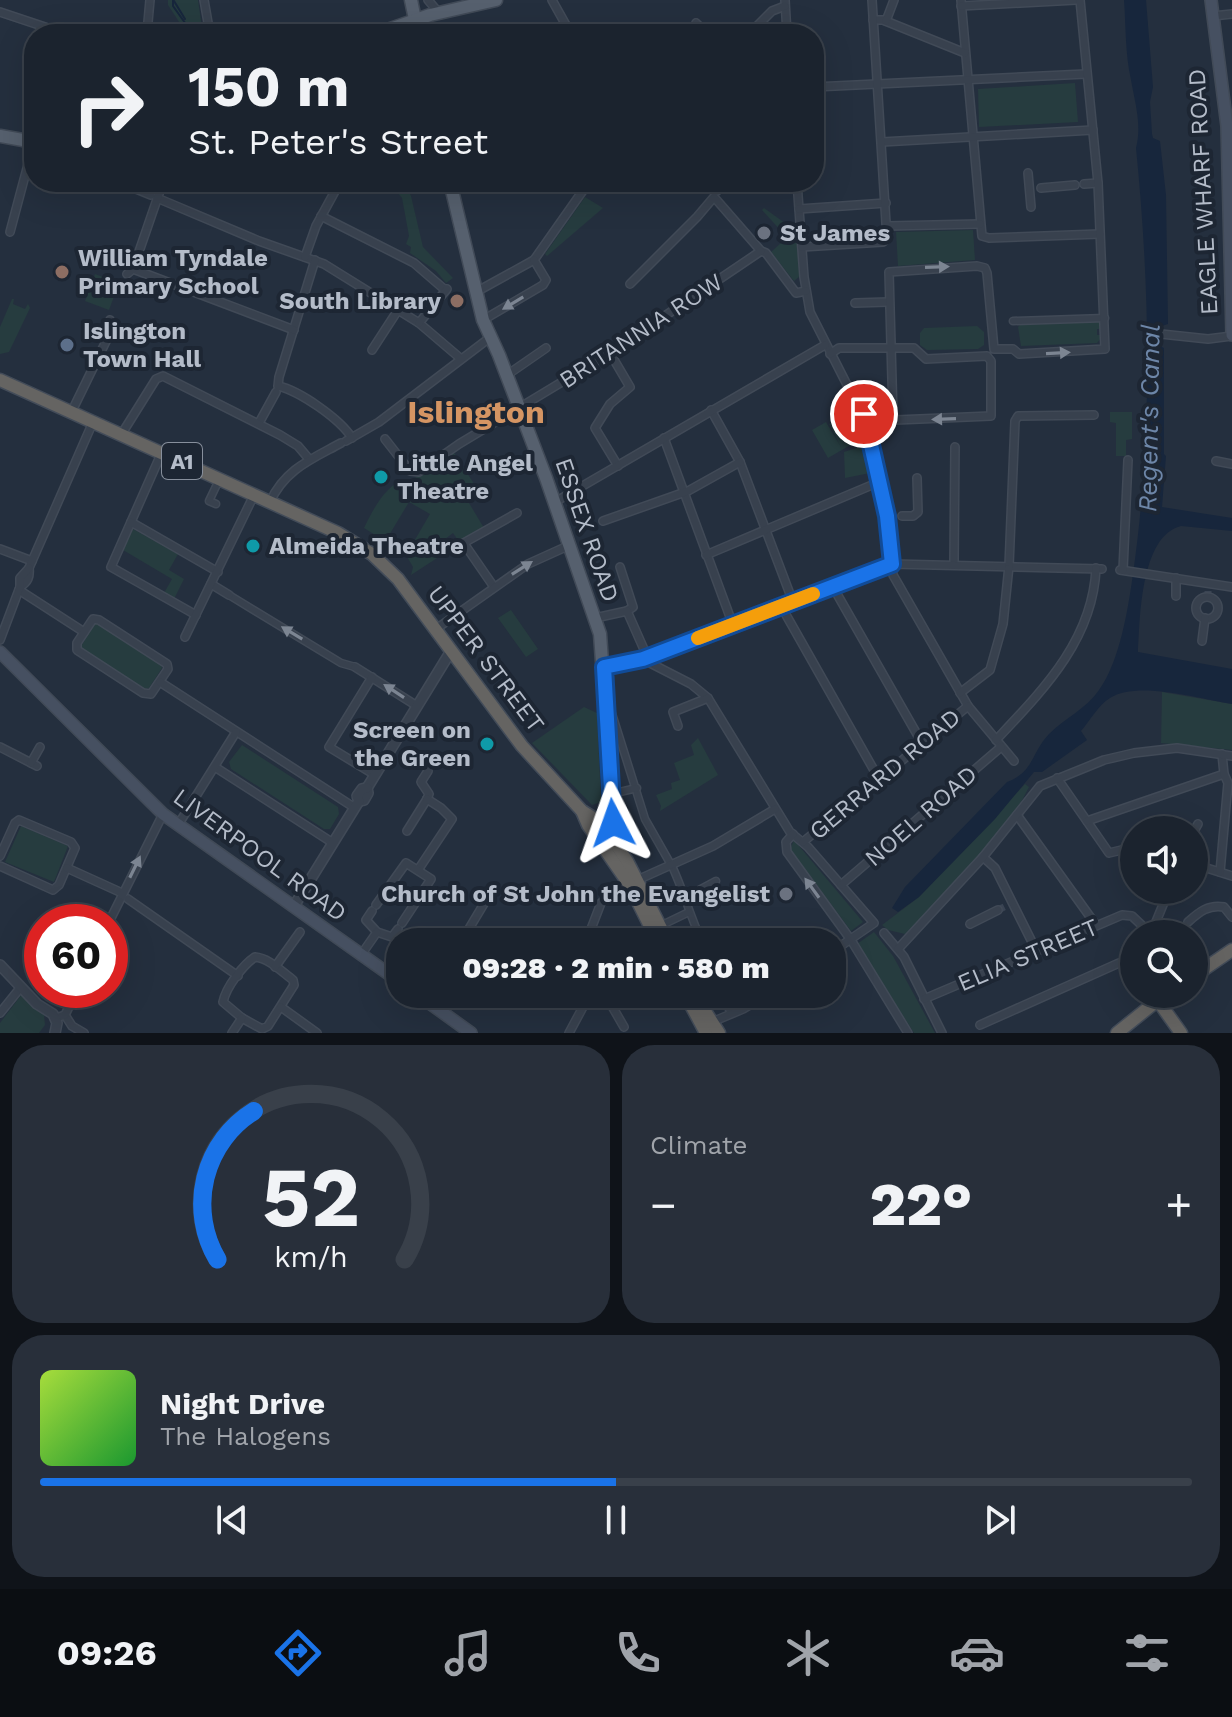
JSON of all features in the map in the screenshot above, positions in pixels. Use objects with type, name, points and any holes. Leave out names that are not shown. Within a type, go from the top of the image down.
[{"type":"highway","name":"UPPER STREET","points":[[0,380],[220,478],[349,539],[372,554],[398,579],[522,746],[582,811],[595,819],[611,837],[652,928]]},
{"type":"highway","name":"UPPER STREET","points":[[582,811],[588,825],[633,882],[660,926]]},
{"type":"highway","points":[[1208,967],[1232,951]]},
{"type":"highway","points":[[696,1008],[712,1029]]},
{"type":"highway","points":[[701,1008],[712,1029]]},
{"type":"highway","points":[[1117,1033],[1151,1008]]},
{"type":"highway","points":[[1163,1008],[1181,1033]]},
{"type":"main road","points":[[411,0],[416,24]]},
{"type":"main road","points":[[404,24],[496,0]]},
{"type":"main road","name":"EAGLE WHARF ROAD","points":[[1211,0],[1230,126],[1232,335]]},
{"type":"main road","points":[[0,136],[24,140]]},
{"type":"main road","name":"ESSEX ROAD","points":[[452,192],[483,320],[492,336],[555,502],[595,618],[604,667],[613,858]]},
{"type":"main road","name":"LIVERPOOL ROAD","points":[[0,652],[163,814],[386,972]]},
{"type":"main road","points":[[436,1008],[455,1028],[471,1033]]},
{"type":"street","points":[[150,0],[150,24]]},
{"type":"street","points":[[204,0],[208,24]]},
{"type":"street","points":[[428,0],[439,13]]},
{"type":"street","points":[[552,0],[565,24]]},
{"type":"street","points":[[802,247],[887,240],[872,0]]},
{"type":"street","points":[[886,21],[894,0]]},
{"type":"street","points":[[830,354],[839,348],[892,348],[914,348],[926,359],[990,358],[991,416],[896,420],[893,416],[892,348],[888,302],[889,272],[949,267],[985,268],[994,349],[1013,349],[1019,354],[1102,351],[1106,346],[1105,318],[1101,238],[1098,183],[1078,0],[961,3],[981,234],[985,238],[1101,238]]},
{"type":"street","points":[[759,24],[785,3],[786,24]]},
{"type":"street","points":[[0,12],[36,24]]},
{"type":"street","points":[[1213,16],[1232,14]]},
{"type":"street","points":[[873,20],[886,21],[965,53]]},
{"type":"street","points":[[824,87],[1086,74]]},
{"type":"street","points":[[882,142],[1093,130]]},
{"type":"street","points":[[1028,173],[1035,189],[1031,207]]},
{"type":"street","points":[[10,232],[24,180]]},
{"type":"street","points":[[1035,189],[1098,183]]},
{"type":"street","points":[[144,192],[201,218],[315,260],[419,323],[460,358]]},
{"type":"street","points":[[157,192],[130,272],[294,330]]},
{"type":"street","points":[[305,257],[334,192]]},
{"type":"street","points":[[476,292],[534,260],[582,192]]},
{"type":"street","points":[[798,192],[810,312],[864,414],[890,516],[893,575],[968,706],[1014,761]]},
{"type":"street","points":[[630,284],[697,217],[715,194],[796,293],[806,291]]},
{"type":"street","points":[[799,209],[886,203]]},
{"type":"street","points":[[321,216],[414,263],[447,289],[419,323]]},
{"type":"street","points":[[887,226],[980,224]]},
{"type":"street","name":"BRITANNIA ROW","points":[[374,425],[415,473],[610,353],[761,251]]},
{"type":"street","points":[[259,423],[277,389],[315,260]]},
{"type":"street","points":[[483,320],[543,285],[546,280],[534,260]]},
{"type":"street","points":[[855,303],[888,302]]},
{"type":"street","points":[[372,350],[398,310]]},
{"type":"street","points":[[1013,321],[1105,318]]},
{"type":"street","points":[[71,413],[112,329],[110,320]]},
{"type":"street","points":[[1161,334],[1208,339],[1232,335]]},
{"type":"street","points":[[270,502],[283,480],[309,459],[374,425],[492,336]]},
{"type":"street","points":[[555,502],[825,345]]},
{"type":"street","points":[[507,375],[546,348]]},
{"type":"street","points":[[610,353],[630,387],[610,404],[595,428],[618,466]]},
{"type":"street","points":[[121,435],[156,379],[163,376],[296,444],[309,459]]},
{"type":"street","points":[[277,389],[325,412],[347,430],[346,441]]},
{"type":"street","points":[[711,410],[740,462],[793,602]]},
{"type":"street","points":[[960,693],[990,670],[1003,624],[1009,566],[1015,421],[1018,416],[1094,415]]},
{"type":"street","points":[[0,640],[1,630],[19,589],[27,583],[30,564],[93,422]]},
{"type":"street","points":[[664,438],[733,625]]},
{"type":"street","points":[[954,447],[954,564]]},
{"type":"street","points":[[162,452],[111,567],[196,615]]},
{"type":"street","points":[[1128,460],[1124,570],[1176,578],[1208,591],[1218,604],[1216,614],[1210,619],[1201,618],[1195,610],[1197,602],[1208,591],[1232,587]]},
{"type":"street","points":[[1216,461],[1232,464]]},
{"type":"street","points":[[608,522],[684,493],[740,462]]},
{"type":"street","points":[[216,504],[209,501],[220,478]]},
{"type":"street","points":[[902,516],[913,516],[918,512],[917,478]]},
{"type":"street","points":[[706,555],[879,482]]},
{"type":"street","points":[[185,637],[254,495]]},
{"type":"street","points":[[494,587],[462,545],[517,513]]},
{"type":"street","points":[[131,522],[218,572]]},
{"type":"street","points":[[436,629],[528,564],[570,545]]},
{"type":"street","points":[[0,549],[30,564]]},
{"type":"street","points":[[604,667],[646,657],[892,564],[1009,566]]},
{"type":"street","name":"NOEL ROAD","points":[[841,885],[998,743],[1065,660],[1093,600],[1099,568],[1009,566]]},
{"type":"street","points":[[620,567],[646,657],[654,666],[691,684],[708,698],[793,834],[874,923],[846,943]]},
{"type":"street","points":[[1176,578],[1176,596]]},
{"type":"street","points":[[211,584],[417,706]]},
{"type":"street","points":[[833,587],[922,743]]},
{"type":"street","points":[[19,589],[84,632]]},
{"type":"street","points":[[781,606],[879,779]]},
{"type":"street","points":[[595,618],[630,609]]},
{"type":"street","points":[[1202,641],[1205,618]]},
{"type":"street","points":[[93,619],[99,620],[167,664],[168,669],[151,694],[143,693],[79,652],[77,643],[84,632],[93,619]]},
{"type":"street","points":[[294,906],[357,804],[357,796],[367,788],[451,651]]},
{"type":"street","points":[[372,677],[329,747],[375,775]]},
{"type":"street","points":[[160,682],[236,732],[357,804]]},
{"type":"street","points":[[606,697],[645,819],[671,864],[696,928]]},
{"type":"street","points":[[678,726],[673,712],[708,698]]},
{"type":"street","name":"GERRARD ROAD","points":[[803,842],[968,706]]},
{"type":"street","points":[[178,826],[236,732]]},
{"type":"street","points":[[0,747],[34,765],[40,747]]},
{"type":"street","points":[[898,949],[983,857],[1040,786],[1104,760],[1134,753],[1177,748],[1232,756]]},
{"type":"street","points":[[1220,872],[1229,828],[1228,777],[1222,754]]},
{"type":"street","points":[[215,767],[333,843]]},
{"type":"street","points":[[407,831],[429,794],[421,782],[428,771]]},
{"type":"street","points":[[1087,821],[1228,777]]},
{"type":"street","points":[[1057,778],[1109,853],[1120,850]]},
{"type":"street","points":[[611,794],[637,788]]},
{"type":"street","points":[[418,870],[452,819],[427,799]]},
{"type":"street","points":[[591,928],[601,903],[615,890],[713,846],[775,809]]},
{"type":"street","points":[[120,904],[163,814]]},
{"type":"street","points":[[1017,815],[1096,925]]},
{"type":"street","points":[[0,856],[3,840],[16,821],[22,820],[73,845],[74,851],[59,885],[53,890],[0,866]]},
{"type":"street","points":[[793,834],[786,842],[787,852],[851,940],[908,1033]]},
{"type":"street","points":[[983,857],[995,868],[1006,906],[1036,950]]},
{"type":"street","points":[[406,863],[418,870],[431,879],[400,926],[392,937],[377,932],[366,920],[406,863]]},
{"type":"street","points":[[67,868],[125,896],[238,976]]},
{"type":"street","points":[[1208,868],[1232,876]]},
{"type":"street","points":[[686,897],[716,881]]},
{"type":"street","points":[[469,928],[491,892]]},
{"type":"street","points":[[970,924],[1006,906]]},
{"type":"street","points":[[1190,920],[1213,906],[1224,907],[1232,917]]},
{"type":"street","points":[[660,926],[689,912]]},
{"type":"street","name":"ELIA STREET","points":[[924,999],[1122,915],[1136,920]]},
{"type":"street","points":[[275,967],[300,932]]},
{"type":"street","points":[[361,955],[377,932]]},
{"type":"street","points":[[884,933],[898,949],[942,1033]]},
{"type":"street","points":[[255,957],[263,958],[293,980],[294,985],[281,1007],[262,1029],[226,1007],[223,1002],[224,995],[238,976],[255,957]]},
{"type":"street","points":[[980,1025],[1120,963]]},
{"type":"street","points":[[0,965],[21,987],[84,1033]]},
{"type":"street","points":[[0,1013],[21,987]]},
{"type":"street","points":[[281,1007],[317,1033]]},
{"type":"street","points":[[52,1033],[52,1023],[62,1008]]},
{"type":"street","points":[[569,1033],[582,1008]]},
{"type":"street","points":[[613,1008],[624,1027]]},
{"type":"street","points":[[729,1008],[731,1012]]},
{"type":"street","points":[[712,1029],[731,1012],[741,1008]]},
{"type":"street","points":[[232,1033],[242,1018]]},
{"type":"green space","points":[[168,0],[198,0],[202,24],[180,24]]},
{"type":"green space","points":[[1075,83],[1078,122],[979,127],[978,89]]},
{"type":"green space","points":[[397,192],[409,192],[423,247],[453,278],[446,283],[436,271],[410,253],[411,247],[406,244],[409,236],[402,198]]},
{"type":"green space","points":[[585,197],[603,208],[547,256],[545,254]]},
{"type":"green space","points":[[764,208],[796,231],[800,276],[794,281],[771,252],[791,234],[783,233],[762,210]]},
{"type":"green space","points":[[973,230],[975,260],[898,266],[896,232]]},
{"type":"green space","points":[[95,274],[119,283],[109,310],[85,301]]},
{"type":"green space","points":[[12,299],[13,304],[25,309],[28,304],[30,308],[9,352],[0,354],[0,327]]},
{"type":"green space","points":[[1097,320],[1102,324],[1102,329],[1097,329],[1097,335],[1102,337],[1097,343],[1021,346],[1018,327],[1022,323]]},
{"type":"green space","points":[[977,326],[984,332],[984,345],[978,349],[927,350],[920,345],[920,333],[924,328]]},
{"type":"green space","points":[[1110,412],[1132,412],[1132,439],[1126,440],[1126,456],[1116,456],[1116,423],[1110,422]]},
{"type":"green space","points":[[840,418],[854,443],[828,458],[812,430],[826,422],[841,447],[829,424]]},
{"type":"green space","points":[[865,445],[870,473],[845,478],[844,452]]},
{"type":"green space","points":[[453,451],[478,490],[466,498],[484,528],[460,543],[453,533],[441,542],[444,549],[451,549],[411,575],[413,567],[406,555],[430,514],[409,502],[388,537],[382,535],[380,538],[364,528],[387,491],[399,481],[410,489],[415,478]]},
{"type":"green space","points":[[133,529],[178,554],[169,570],[184,579],[174,599],[164,593],[172,579],[123,550]]},
{"type":"green space","points":[[511,610],[538,649],[526,657],[498,618]]},
{"type":"green space","points":[[99,623],[161,665],[149,688],[143,689],[82,649],[95,624]]},
{"type":"green space","points":[[1162,692],[1232,704],[1232,750],[1161,743]]},
{"type":"green space","points":[[584,707],[597,713],[601,802],[592,805],[532,743]]},
{"type":"green space","points":[[698,738],[718,775],[660,811],[656,795],[672,789],[671,783],[680,780],[674,763],[694,755],[691,745]]},
{"type":"green space","points":[[242,745],[338,807],[339,814],[330,829],[324,829],[231,769],[229,762]]},
{"type":"green space","points":[[1025,784],[1029,787],[1018,808],[990,848],[940,901],[905,934],[888,930],[882,925],[919,897]]},
{"type":"green space","points":[[21,826],[68,846],[54,882],[5,862]]},
{"type":"green space","points":[[794,840],[863,922],[851,931],[790,849]]},
{"type":"green space","points":[[874,932],[893,956],[935,1033],[914,1033],[857,944]]},
{"type":"green space","points":[[22,994],[24,1008],[37,1008],[44,1014],[45,1025],[39,1033],[0,1033],[0,1023]]},
{"type":"water","name":"Regent's Canal","points":[[1124,0],[1146,0],[1153,87],[1150,102],[1152,134],[1160,141],[1166,195],[1168,324],[1156,328],[1158,345],[1164,348],[1166,456],[1162,507],[1232,518],[1232,531],[1181,526],[1167,533],[1157,545],[1145,581],[1138,652],[1232,669],[1232,704],[1152,691],[1122,693],[1110,698],[1081,731],[1087,740],[1042,772],[1034,772],[995,819],[919,897],[898,912],[892,908],[905,887],[1007,782],[1022,773],[1049,734],[1094,697],[1112,665],[1122,634],[1131,588],[1144,468],[1147,361],[1144,254],[1136,148],[1138,122],[1128,60]]},
{"type":"waterway","points":[[173,0],[173,6],[186,24]]},
{"type":"waterway","points":[[174,1],[185,19]]},
{"type":"tunnel","points":[[998,910],[1006,906]]},
{"type":"slow traffic","points":[[698,638],[813,594]]},
{"type":"place","name":"St James","points":[[764,233]]},
{"type":"place","name":"William Tyndale Primary School","points":[[62,272]]},
{"type":"place","name":"South Library","points":[[457,301]]},
{"type":"place","name":"Islington Town Hall","points":[[67,345]]},
{"type":"place","name":"Little Angel Theatre","points":[[381,477]]},
{"type":"place","name":"Almeida Theatre","points":[[253,546]]},
{"type":"place","name":"Screen on the Green","points":[[487,744]]},
{"type":"place","name":"Church of St John the Evangelist","points":[[786,894]]},
{"type":"district","name":"Islington","points":[[476,412]]},
{"type":"route","points":[[613,823],[604,667],[643,659],[892,564],[887,516],[864,414]]}]
